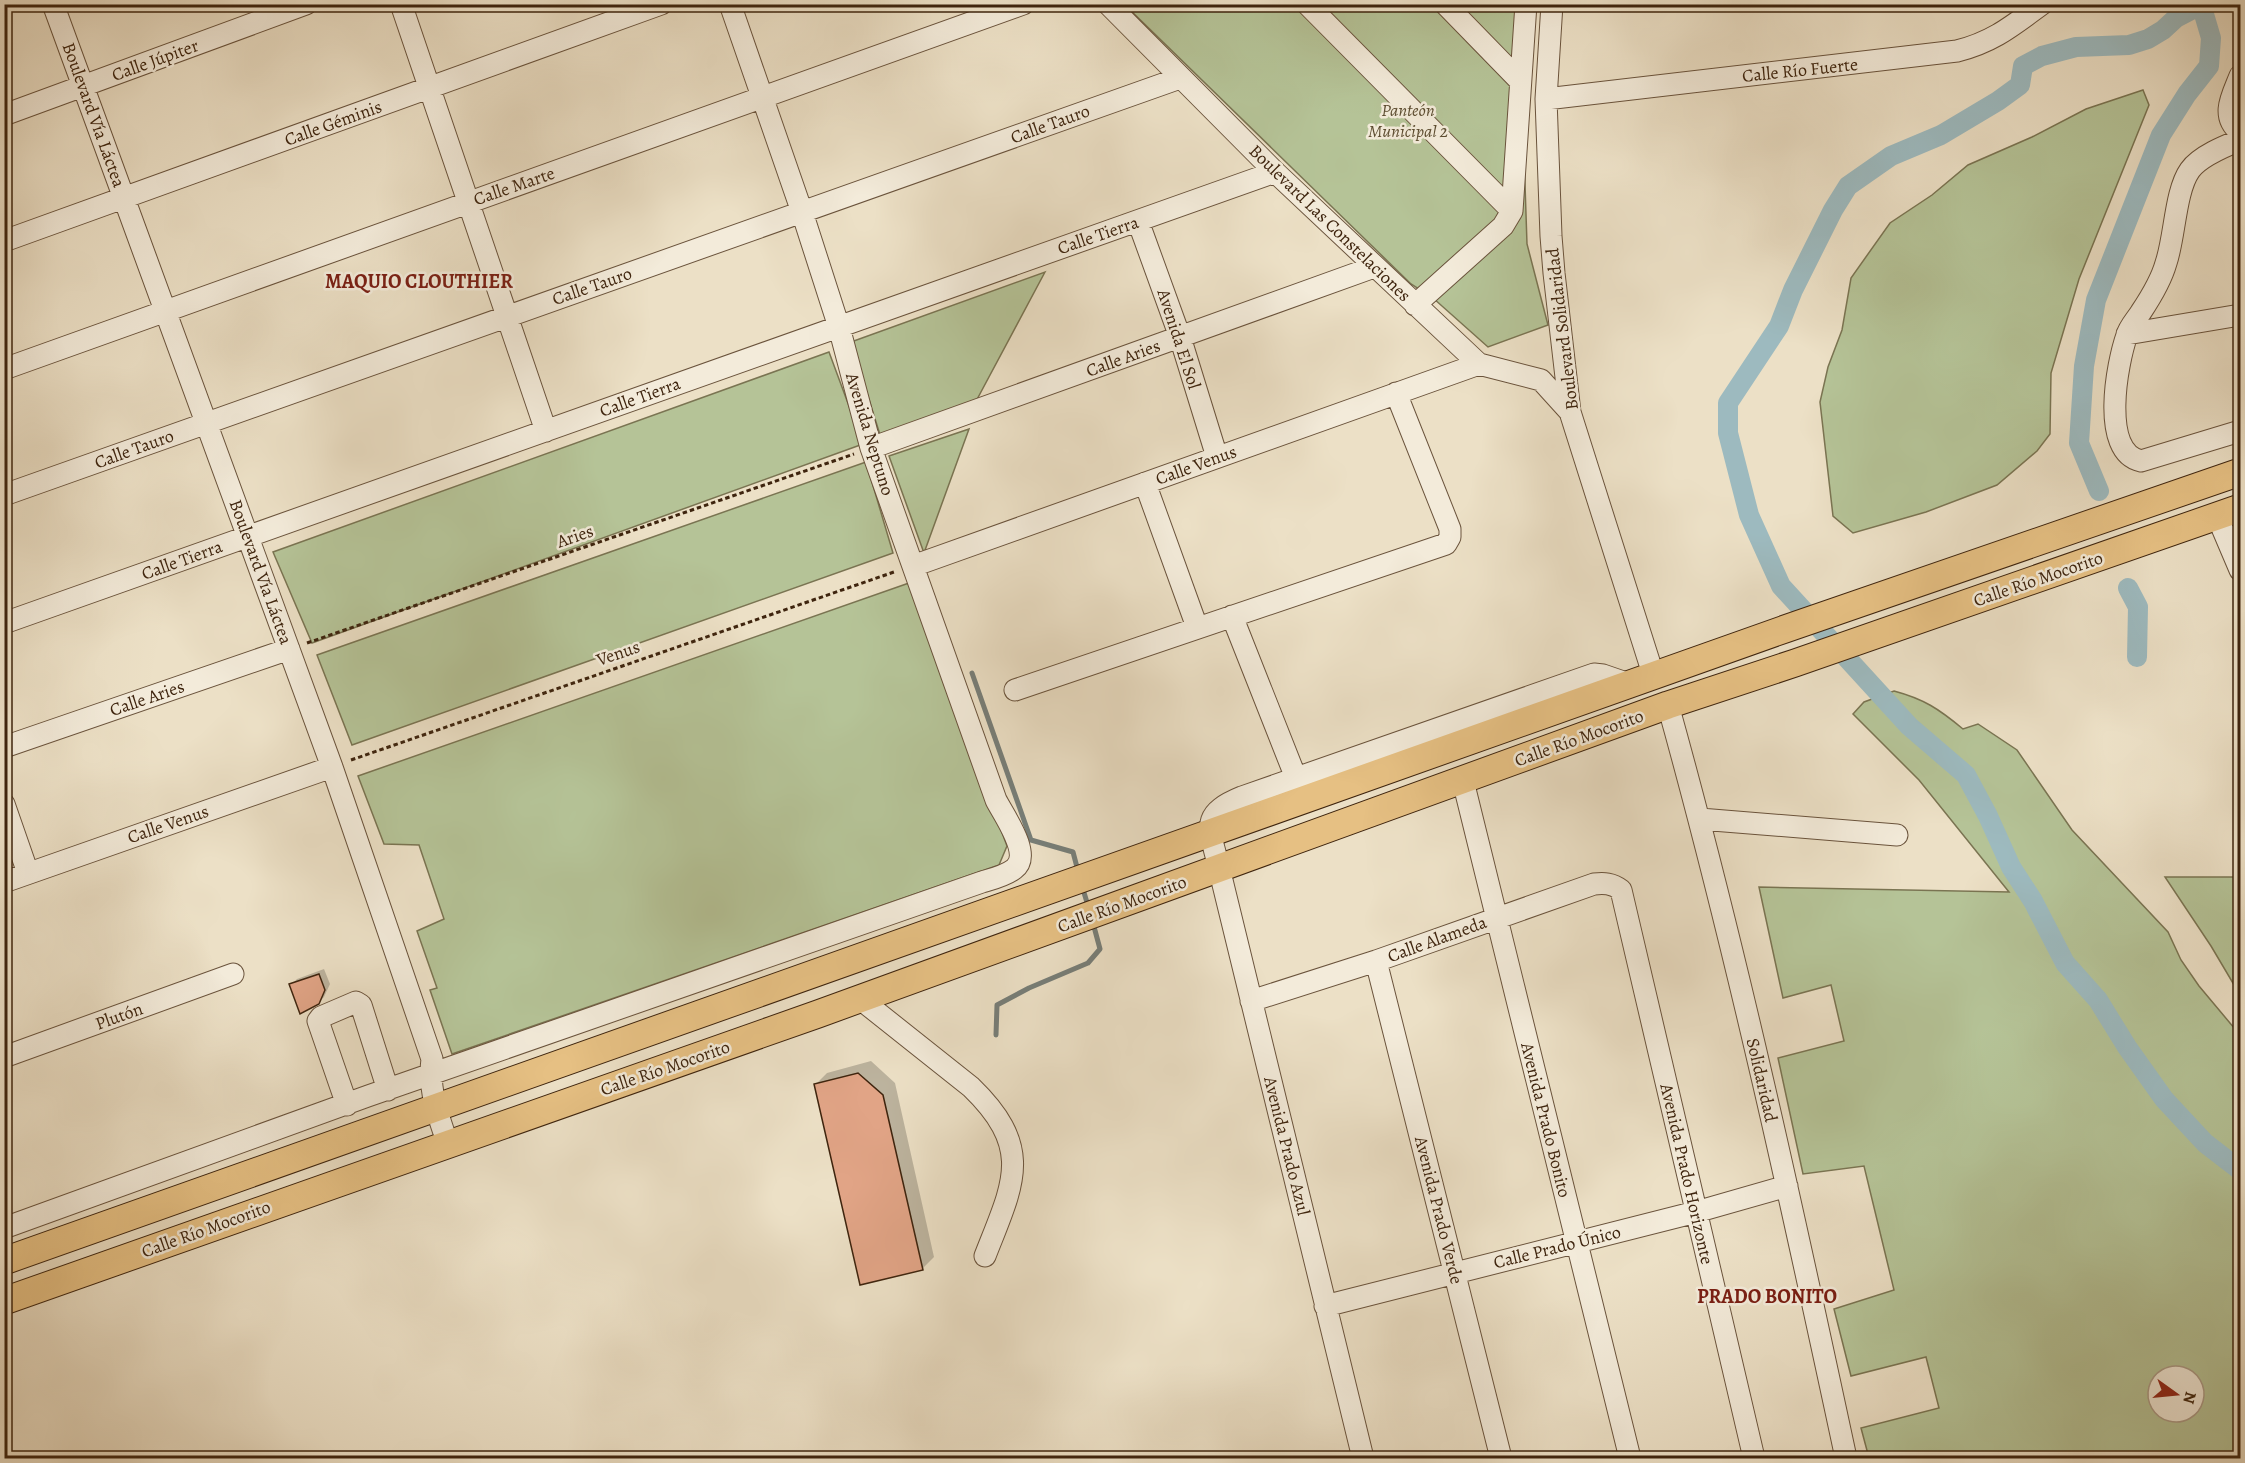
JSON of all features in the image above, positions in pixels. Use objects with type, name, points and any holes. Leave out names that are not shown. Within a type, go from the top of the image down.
[{"type":"main road","name":"Calle Río Mocorito","points":[[4,1261],[1785,629],[2241,472]]},
{"type":"main road","name":"Calle Río Mocorito","points":[[4,1301],[774,1030],[1668,705],[2229,512]]},
{"type":"street","name":"Boulevard Vía Láctea","points":[[53,4],[332,766],[432,1059],[430,1076],[436,1109],[448,1144]]},
{"type":"street","name":"Calle Júpiter","points":[[4,115],[306,4]]},
{"type":"street","points":[[401,4],[546,431]]},
{"type":"street","name":"Calle Géminis","points":[[4,241],[661,4]]},
{"type":"street","name":"Avenida Neptuno","points":[[430,1076],[982,882],[1014,869],[1021,858],[1020,848],[996,800],[871,448],[839,327],[730,4]]},
{"type":"street","name":"Calle Marte","points":[[4,369],[1023,4]]},
{"type":"street","name":"Boulevard Las Constelaciones","points":[[1108,4],[1275,172],[1479,364],[1541,380],[1570,411]]},
{"type":"street","points":[[1307,4],[1512,211]]},
{"type":"street","points":[[1445,4],[1520,81]]},
{"type":"street","points":[[1415,305],[1503,226],[1512,211],[1526,4]]},
{"type":"street","name":"Boulevard Solidaridad","points":[[1552,4],[1546,99],[1554,273],[1570,411],[1643,681]]},
{"type":"street","name":"Calle Río Fuerte","points":[[1546,99],[1957,51],[1995,38],[2042,4]]},
{"type":"street","points":[[2241,76],[2228,106],[2232,124],[2241,132]]},
{"type":"street","name":"Calle Tauro","points":[[4,495],[1180,78]]},
{"type":"street","points":[[2241,140],[2214,151],[2188,172],[2165,268],[2127,333],[2118,372],[2115,417],[2117,434],[2128,455],[2140,461],[2241,431]]},
{"type":"street","name":"Calle Tierra","points":[[4,623],[1275,172]]},
{"type":"street","name":"Avenida El Sol","points":[[1138,221],[1180,337],[1217,458]]},
{"type":"street","name":"Calle Aries","points":[[871,448],[1374,267]]},
{"type":"street","points":[[2127,333],[2240,315]]},
{"type":"street","name":"Calle Venus","points":[[913,566],[1479,364]]},
{"type":"street","points":[[1015,690],[1443,546],[1449,541],[1450,529],[1396,393]]},
{"type":"street","points":[[1145,483],[1197,627]]},
{"type":"street","points":[[2229,512],[2241,570]]},
{"type":"street","points":[[1232,616],[1296,778]]},
{"type":"street","name":"Calle Aries","points":[[4,747],[289,650]]},
{"type":"street","points":[[1211,834],[1211,819],[1218,809],[1242,797],[1594,674],[1643,681]]},
{"type":"street","name":"Solidaridad","points":[[1668,705],[1700,819],[1788,1186],[1846,1458]]},
{"type":"street","name":"Calle Venus","points":[[4,882],[332,766]]},
{"type":"street","name":"Avenida Prado Bonito","points":[[1463,781],[1630,1458]]},
{"type":"street","points":[[4,804],[28,873]]},
{"type":"street","points":[[1700,819],[1897,835]]},
{"type":"street","name":"Avenida Prado Azul","points":[[1211,834],[1363,1458]]},
{"type":"street","name":"Calle Alameda","points":[[1251,1001],[1376,961],[1594,884],[1615,885],[1621,890]]},
{"type":"street","name":"Avenida Prado Horizonte","points":[[1621,890],[1754,1458]]},
{"type":"street","name":"Avenida Prado Verde","points":[[1376,961],[1501,1458]]},
{"type":"street","name":"Plutón","points":[[4,1057],[233,974]]},
{"type":"street","points":[[859,998],[971,1087],[985,1100],[999,1119],[1007,1136],[1014,1162],[1013,1176],[1009,1195],[985,1256]]},
{"type":"street","points":[[347,1105],[318,1022],[321,1017],[356,1002],[362,1005],[388,1090]]},
{"type":"street","points":[[4,1228],[430,1076]]},
{"type":"street","name":"Calle Prado Único","points":[[1325,1306],[1696,1212],[1788,1186]]},
{"type":"path","name":"Aries","points":[[289,650],[871,448]]},
{"type":"path","name":"Venus","points":[[332,766],[913,566]]},
{"type":"green space","name":"Panteón Municipal 2","points":[[1125,5],[1527,5],[1522,94],[1527,244],[1548,325],[1488,347],[1433,298],[1411,284]]},
{"type":"green space","points":[[2143,90],[2149,105],[2079,279],[2051,373],[2050,434],[2037,451],[1997,485],[1926,512],[1853,533],[1833,516],[1820,402],[1828,367],[1842,330],[1851,278],[1890,223],[1932,195],[1968,165],[2032,137],[2086,109]]},
{"type":"green space","points":[[1045,272],[974,405],[881,438],[851,342]]},
{"type":"green space","points":[[829,352],[863,444],[312,643],[273,552]]},
{"type":"green space","points":[[969,429],[924,553],[889,456]]},
{"type":"green space","points":[[866,462],[893,553],[352,745],[317,655]]},
{"type":"green space","points":[[909,583],[1007,846],[999,865],[452,1054],[430,990],[437,988],[417,931],[444,919],[419,845],[384,844],[358,776]]},
{"type":"green space","points":[[1894,691],[1931,706],[1963,729],[1978,724],[2017,750],[2072,830],[2168,932],[2181,960],[2199,986],[2240,1035],[2240,1458],[1869,1458],[1861,1428],[1939,1408],[1926,1357],[1851,1376],[1834,1309],[1894,1290],[1864,1166],[1803,1174],[1778,1058],[1844,1041],[1831,985],[1783,998],[1759,887],[2009,892],[1919,780],[1853,714],[1864,702]]},
{"type":"green space","points":[[2165,877],[2240,877],[2240,995],[2211,946]]},
{"type":"building","points":[[319,974],[325,990],[319,1004],[300,1014],[289,984]]},
{"type":"building","points":[[858,1073],[883,1095],[923,1270],[860,1285],[814,1084]]},
{"type":"waterway","points":[[2099,491],[2079,443],[2084,366],[2096,300],[2161,135],[2187,94],[2209,66],[2211,38],[2201,4]]},
{"type":"waterway","points":[[2199,6],[2176,18],[2163,30],[2148,39],[2129,45],[2076,47],[2042,56],[2023,66],[2020,85],[1998,101],[1941,135],[1891,156],[1848,186],[1833,210],[1793,290],[1779,326],[1728,403],[1728,433],[1749,515],[1781,586],[1909,726],[1966,775],[2011,867],[2033,901],[2065,963],[2098,1000],[2127,1047],[2164,1099],[2205,1143],[2240,1170]]},
{"type":"waterway","points":[[2128,588],[2138,607],[2137,657]]},
{"type":"waterway","points":[[972,673],[1031,840],[1073,852],[1078,871]]},
{"type":"waterway","points":[[1082,886],[1089,909]]},
{"type":"waterway","points":[[996,1035],[997,1005],[1029,988],[1088,963],[1100,949],[1093,923]]},
{"type":"district","name":"MAQUIO CLOUTHIER","points":[[419,281]]},
{"type":"district","name":"PRADO BONITO","points":[[1767,1296]]}]
